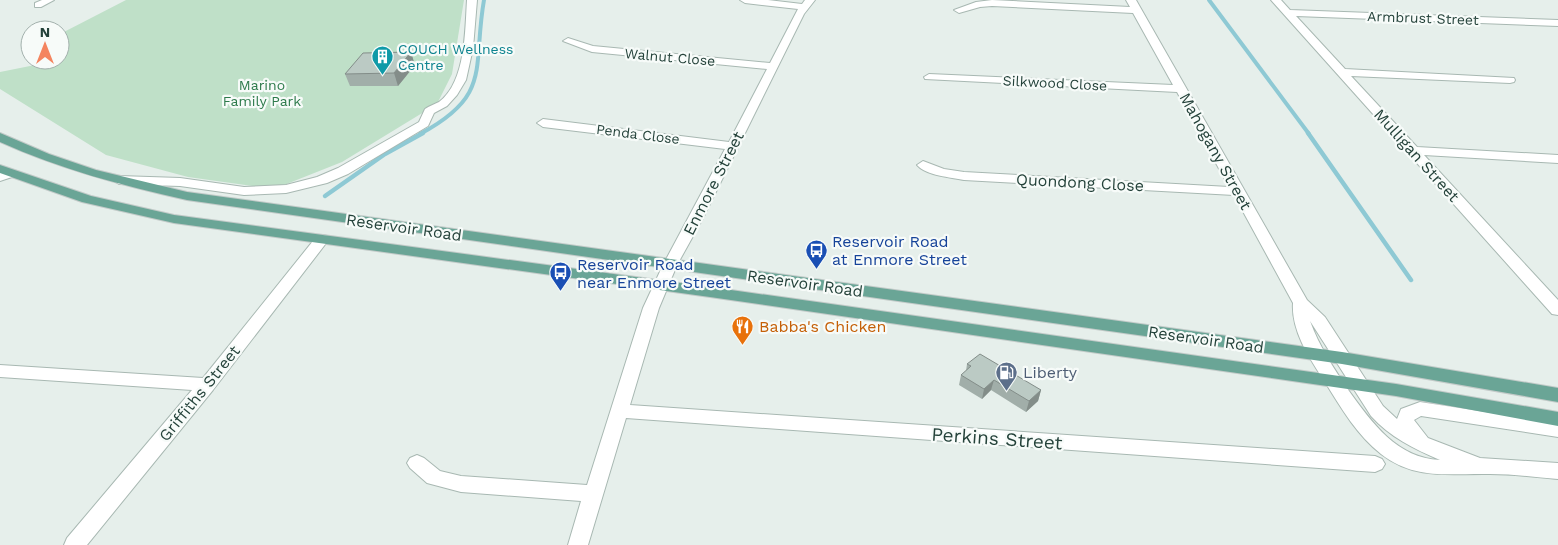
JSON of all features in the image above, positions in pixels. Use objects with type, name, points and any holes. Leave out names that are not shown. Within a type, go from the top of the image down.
[{"type":"main road","points":[[0,126],[23,148]]},
{"type":"main road","name":"Reservoir Road","points":[[0,137],[69,166],[118,180],[205,199],[1317,354],[1558,395]]},
{"type":"main road","name":"Reservoir Road","points":[[3,173],[86,199],[142,213],[206,224],[322,238],[1333,381],[1558,419]]},
{"type":"street","points":[[38,5],[49,0]]},
{"type":"street","points":[[118,180],[180,182],[258,192],[305,185],[343,172],[424,124],[429,111],[442,106],[452,97],[464,72],[472,0]]},
{"type":"street","points":[[745,0],[807,3]]},
{"type":"street","name":"Mulligan Street","points":[[1276,0],[1558,310]]},
{"type":"street","name":"Enmore Street","points":[[578,545],[647,317],[670,265],[807,3]]},
{"type":"street","points":[[959,10],[979,4],[992,3],[1134,5]]},
{"type":"street","name":"Mahogany Street","points":[[1134,5],[1301,303],[1315,316],[1377,411],[1388,423],[1404,434],[1480,466]]},
{"type":"street","name":"Armbrust Street","points":[[1288,13],[1558,23]]},
{"type":"street","name":"Walnut Close","points":[[568,41],[592,49],[773,66]]},
{"type":"street","points":[[1343,72],[1510,80]]},
{"type":"street","name":"Silkwood Close","points":[[929,77],[1182,89]]},
{"type":"street","name":"Penda Close","points":[[543,123],[733,146]]},
{"type":"street","points":[[1414,151],[1558,159]]},
{"type":"street","name":"Quondong Close","points":[[923,165],[941,172],[964,176],[1238,191]]},
{"type":"street","name":"Griffiths Street","points":[[74,545],[207,385],[322,238]]},
{"type":"street","name":"Mahogany Street","points":[[1301,303],[1300,316],[1317,354],[1366,429],[1394,453],[1416,463],[1456,468],[1480,466]]},
{"type":"street","points":[[0,371],[207,385]]},
{"type":"street","points":[[1427,445],[1411,430],[1406,421],[1408,414],[1415,410],[1436,410],[1558,430]]},
{"type":"street","name":"Perkins Street","points":[[618,411],[1375,464]]},
{"type":"street","points":[[417,464],[434,476],[461,484],[593,494]]},
{"type":"street","points":[[1480,466],[1558,471]]},
{"type":"green space","name":"Marino Family Park","points":[[126,0],[464,0],[452,74],[437,104],[342,162],[274,189],[188,177],[106,155],[0,89],[0,72],[20,68],[20,70],[70,70],[70,29]]},
{"type":"building","points":[[411,52],[394,73],[345,74],[363,53]]},
{"type":"building","points":[[980,354],[1041,390],[1029,401],[994,380],[984,389],[961,375],[971,366],[967,364]]},
{"type":"waterway","points":[[420,134],[443,120],[459,106],[469,92],[475,78],[478,62],[484,0]]},
{"type":"waterway","points":[[1209,0],[1309,134]]},
{"type":"waterway","points":[[325,196],[385,154],[423,133]]},
{"type":"waterway","points":[[1308,133],[1411,280]]},
{"type":"place","name":"COUCH Wellness Centre","points":[[382,76]]},
{"type":"place","name":"Reservoir Road at Enmore Street","points":[[816,269]]},
{"type":"place","name":"Reservoir Road near Enmore Street","points":[[561,292]]},
{"type":"place","name":"Babba's Chicken","points":[[743,345]]},
{"type":"place","name":"Liberty","points":[[1007,391]]}]
